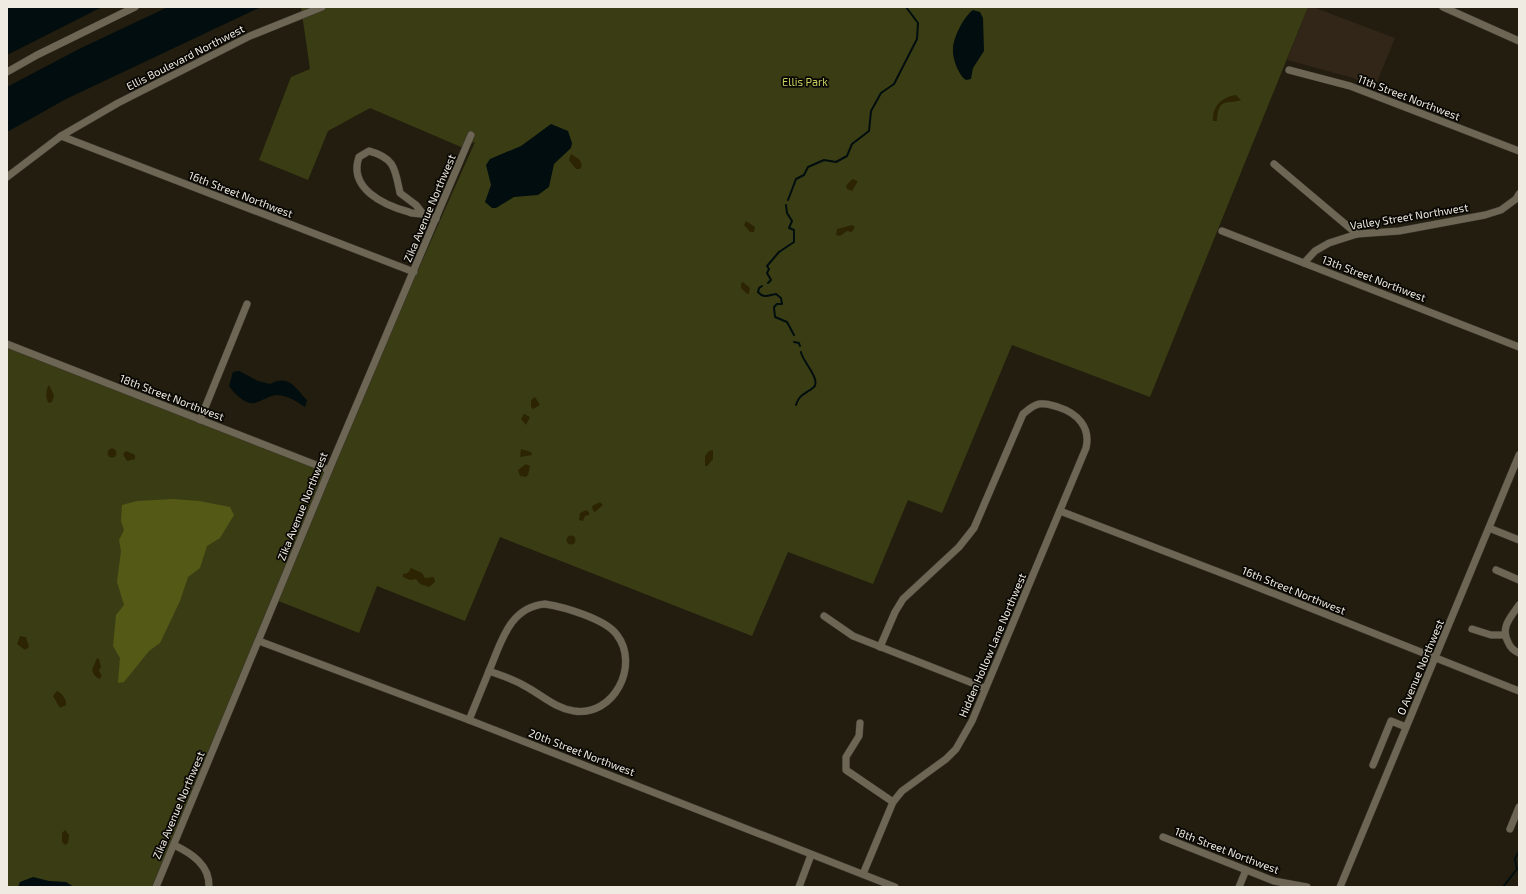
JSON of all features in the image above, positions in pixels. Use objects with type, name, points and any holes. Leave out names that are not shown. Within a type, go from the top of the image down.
[{"type":"street","points":[[7,72],[37,55],[135,7]]},
{"type":"street","name":"Ellis Boulevard Northwest","points":[[7,177],[61,136],[118,103],[250,36],[322,7]]},
{"type":"street","points":[[1443,7],[1458,10],[1519,41]]},
{"type":"street","name":"11th Street Northwest","points":[[1289,70],[1350,86],[1519,151]]},
{"type":"street","name":"Zika Avenue Northwest","points":[[156,887],[329,470],[471,135]]},
{"type":"street","name":"16th Street Northwest","points":[[61,136],[414,272]]},
{"type":"street","points":[[423,214],[416,205],[400,192],[395,170],[390,161],[380,154],[369,151],[359,157],[355,167],[358,179],[376,198],[409,213],[423,214],[436,219]]},
{"type":"street","points":[[1274,164],[1357,234]]},
{"type":"street","name":"Valley Street Northwest","points":[[1304,263],[1315,251],[1329,243],[1357,234],[1399,231],[1485,215],[1501,210],[1516,199],[1519,194]]},
{"type":"street","name":"13th Street Northwest","points":[[1222,231],[1519,347]]},
{"type":"street","points":[[200,420],[247,304]]},
{"type":"street","name":"18th Street Northwest","points":[[7,344],[329,470]]},
{"type":"street","name":"Hidden Hollow Lane Northwest","points":[[863,874],[893,802],[902,791],[946,759],[956,749],[972,721],[1086,448],[1089,438],[1081,421],[1074,414],[1046,403],[1039,404],[1023,414],[974,528],[959,547],[903,599],[895,612],[880,647]]},
{"type":"street","name":"O Avenue Northwest","points":[[1340,887],[1519,455]]},
{"type":"street","name":"16th Street Northwest","points":[[1060,511],[1519,692]]},
{"type":"street","points":[[1489,528],[1519,540]]},
{"type":"street","points":[[1496,570],[1519,580]]},
{"type":"street","points":[[469,720],[489,671],[513,619],[520,612],[538,604],[562,607],[609,627],[616,633],[622,642],[626,659],[623,678],[612,698],[594,710],[585,712],[565,709],[550,703],[524,685],[489,671]]},
{"type":"street","points":[[1519,605],[1508,621],[1504,630],[1509,646],[1519,653]]},
{"type":"street","points":[[824,616],[844,631],[880,647],[985,688]]},
{"type":"street","points":[[1472,629],[1491,635],[1505,635]]},
{"type":"street","name":"20th Street Northwest","points":[[259,641],[290,651],[469,720],[896,887]]},
{"type":"street","points":[[1373,765],[1392,721],[1406,727]]},
{"type":"street","points":[[860,723],[858,736],[846,757],[846,770],[893,802]]},
{"type":"street","points":[[1510,829],[1519,807]]},
{"type":"street","name":"18th Street Northwest","points":[[1163,837],[1274,881],[1307,887]]},
{"type":"street","points":[[174,845],[198,859],[206,871],[209,887]]},
{"type":"street","points":[[799,887],[811,855]]},
{"type":"street","points":[[1239,887],[1246,870]]},
{"type":"shaded area","points":[[12,7],[102,7],[7,55],[7,9]]},
{"type":"shaded area","points":[[168,7],[261,7],[66,99],[7,132],[7,87],[79,49]]},
{"type":"shaded area","points":[[1308,7],[1313,7],[1395,38],[1375,87],[1353,78],[1287,60]]},
{"type":"shaded area","points":[[973,10],[980,12],[983,18],[984,51],[973,68],[971,79],[966,80],[963,78],[956,66],[953,53],[953,44],[966,17]]},
{"type":"shaded area","points":[[551,124],[568,131],[572,143],[571,148],[554,164],[549,187],[538,195],[514,197],[496,208],[492,208],[485,202],[491,185],[486,165],[490,159],[521,146]]},
{"type":"shaded area","points":[[239,371],[258,381],[270,384],[282,380],[291,383],[307,400],[305,407],[280,395],[270,396],[255,403],[247,402],[237,395],[229,386],[233,372]]},
{"type":"shaded area","points":[[33,877],[49,881],[66,882],[74,887],[18,887],[20,882]]},
{"type":"green space","name":"Ellis Park","points":[[301,7],[1308,7],[1150,397],[1012,345],[942,513],[908,500],[873,584],[788,552],[752,636],[500,537],[465,621],[377,586],[359,633],[276,600],[156,887],[7,887],[7,344],[329,470],[475,142],[461,147],[370,108],[328,131],[308,180],[259,160],[291,77],[310,69]]},
{"type":"green space","points":[[172,499],[199,501],[230,507],[234,515],[220,538],[207,546],[200,568],[188,577],[180,601],[160,643],[149,651],[124,682],[118,683],[120,658],[113,646],[116,615],[124,605],[117,582],[121,551],[119,540],[124,530],[121,521],[122,505],[137,501]]},
{"type":"sand","points":[[1236,95],[1241,100],[1224,103],[1219,108],[1217,121],[1213,121],[1214,111],[1219,103],[1226,98]]},
{"type":"sand","points":[[571,154],[580,160],[582,166],[580,169],[576,169],[569,160]]},
{"type":"sand","points":[[852,179],[858,181],[852,191],[847,189],[846,186]]},
{"type":"sand","points":[[746,221],[755,227],[754,232],[750,232],[744,225]]},
{"type":"sand","points":[[852,225],[855,227],[852,232],[847,231],[840,236],[836,235],[837,229]]},
{"type":"sand","points":[[743,282],[750,288],[749,294],[741,288],[741,283]]},
{"type":"sand","points":[[49,385],[54,395],[52,402],[49,403],[46,394]]},
{"type":"sand","points":[[535,397],[540,405],[533,409],[531,407],[531,400]]},
{"type":"sand","points":[[524,414],[530,417],[526,425],[521,419]]},
{"type":"sand","points":[[112,448],[117,453],[112,458],[107,453]]},
{"type":"sand","points":[[521,449],[531,452],[532,455],[520,457]]},
{"type":"sand","points":[[713,450],[713,459],[707,466],[705,466],[705,456],[709,451]]},
{"type":"sand","points":[[126,451],[135,455],[135,459],[127,461],[123,454]]},
{"type":"sand","points":[[526,464],[530,466],[528,475],[526,477],[520,476],[518,470]]},
{"type":"sand","points":[[600,502],[603,505],[595,512],[593,511],[592,506]]},
{"type":"sand","points":[[586,510],[589,512],[589,515],[585,516],[583,521],[579,520],[580,513]]},
{"type":"sand","points":[[571,535],[576,540],[571,545],[566,540]]},
{"type":"sand","points":[[411,568],[422,573],[425,578],[434,577],[435,582],[429,587],[420,584],[416,579],[410,580],[403,577],[403,574],[408,573]]},
{"type":"sand","points":[[20,636],[26,637],[29,647],[25,650],[17,644]]},
{"type":"sand","points":[[97,658],[99,659],[101,667],[99,671],[102,676],[99,679],[94,675],[92,670]]},
{"type":"sand","points":[[57,691],[61,693],[66,701],[66,705],[60,708],[53,696]]},
{"type":"sand","points":[[65,830],[69,835],[68,843],[65,845],[62,842],[62,833]]},
{"type":"waterway","points":[[788,200],[796,179],[804,175],[808,167],[824,160],[836,162],[847,156],[852,144],[869,131],[871,111],[881,93],[894,84],[917,39],[918,23],[906,7]]},
{"type":"waterway","points":[[768,283],[771,280],[767,273],[769,269],[767,266],[779,252],[794,242],[794,230],[789,228],[792,221],[787,213],[786,205]]},
{"type":"waterway","points":[[762,286],[759,288],[758,292],[760,294],[767,296],[776,294],[781,298],[782,304],[777,304],[774,307],[775,317],[787,322],[794,335]]},
{"type":"waterway","points":[[794,342],[799,343],[800,346]]},
{"type":"waterway","points":[[796,405],[801,396],[814,387],[815,384],[815,379],[801,352]]},
{"type":"waterway","points":[[1503,887],[1517,869],[1515,859],[1519,851]]}]
